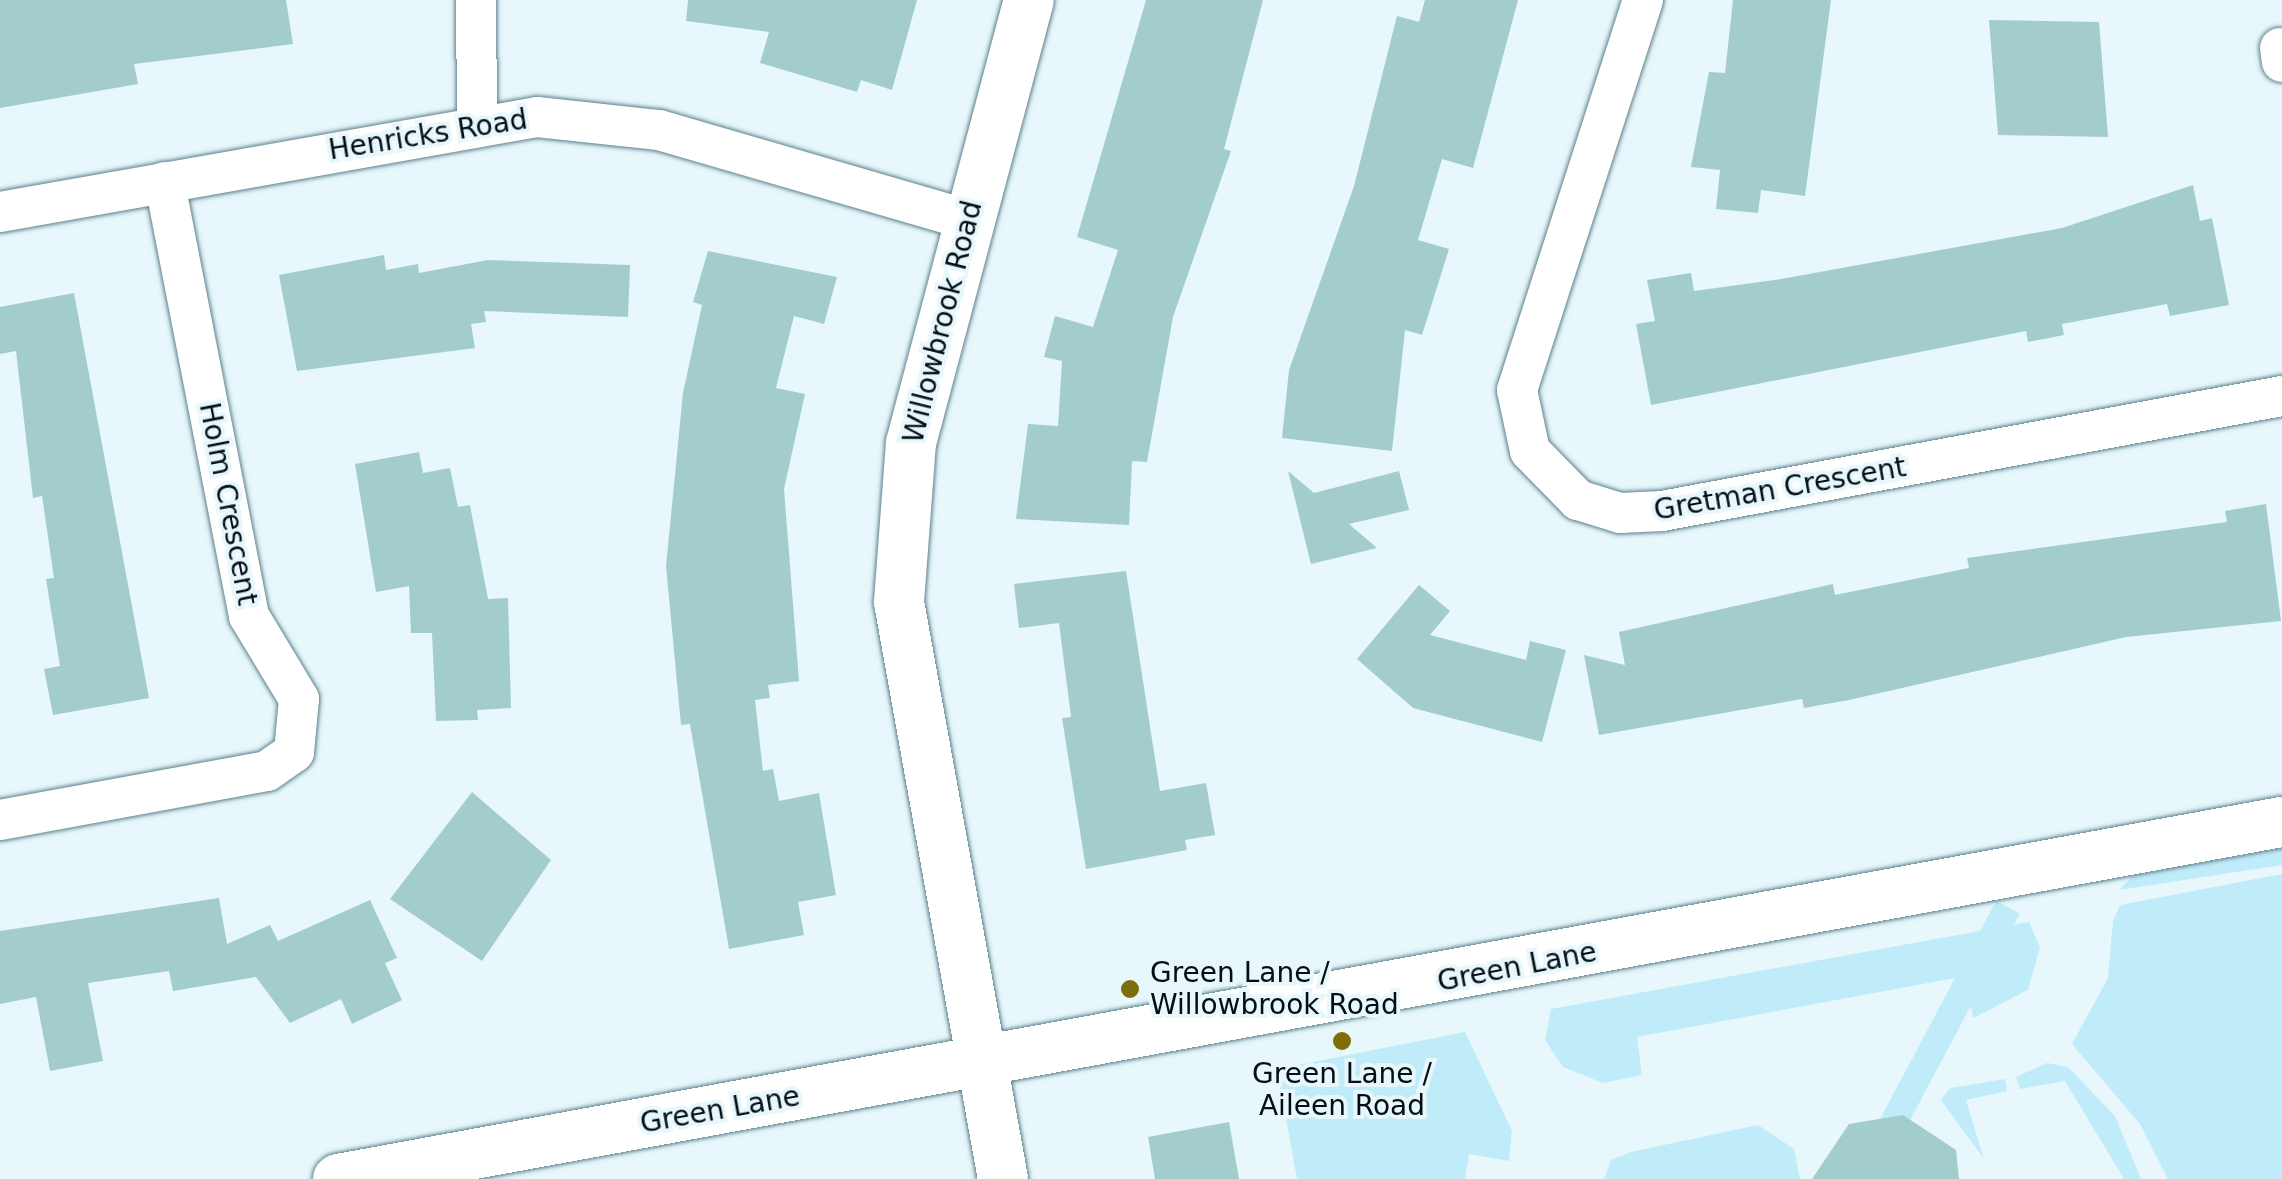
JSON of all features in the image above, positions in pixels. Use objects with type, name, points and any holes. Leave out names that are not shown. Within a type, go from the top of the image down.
[{"type":"street","points":[[476,0],[476,124]]},
{"type":"street","name":"Willowbrook Road","points":[[1003,1179],[898,602],[911,443],[1029,0]]},
{"type":"street","name":"Gretman Crescent","points":[[1643,0],[1517,390],[1530,452],[1578,500],[1620,513],[1662,511],[2282,396]]},
{"type":"street","name":"Henricks Road","points":[[0,212],[476,124],[538,117],[658,130],[968,220]]},
{"type":"street","name":"Holm Crescent","points":[[0,820],[267,771],[294,752],[300,728],[288,673],[250,616],[165,182]]},
{"type":"street","name":"Green Lane","points":[[338,1179],[981,1064],[2282,822]]},
{"type":"shaded area","points":[[2282,848],[2282,865],[2119,890],[2132,876]]},
{"type":"shaded area","points":[[2282,874],[2282,1179],[2168,1179],[2140,1124],[2072,1044],[2108,978],[2113,921],[2120,905]]},
{"type":"shaded area","points":[[1996,901],[2020,914],[1879,1179],[1848,1179]]},
{"type":"shaded area","points":[[2029,922],[2040,947],[2028,990],[1973,1018],[1966,976],[1637,1037],[1642,1075],[1603,1083],[1563,1067],[1545,1040],[1551,1009]]},
{"type":"shaded area","points":[[1465,1032],[1512,1131],[1509,1161],[1469,1154],[1465,1179],[1297,1179],[1277,1069]]},
{"type":"shaded area","points":[[2047,1063],[2068,1067],[2115,1116],[2141,1179],[2124,1179],[2065,1081],[2020,1089],[2016,1077]]},
{"type":"shaded area","points":[[2005,1079],[2007,1091],[1966,1100],[1984,1159],[1941,1100],[1950,1088]]},
{"type":"shaded area","points":[[1758,1125],[1794,1149],[1800,1179],[1604,1179],[1611,1160],[1631,1152]]},
{"type":"building","points":[[0,0],[286,0],[293,44],[134,64],[138,84],[0,108]]},
{"type":"building","points":[[688,0],[917,0],[892,90],[861,80],[857,92],[760,63],[769,32],[686,21]]},
{"type":"building","points":[[1146,0],[1263,0],[1224,149],[1231,151],[1173,317],[1147,462],[1132,461],[1129,525],[1016,519],[1028,424],[1058,426],[1062,361],[1044,357],[1055,316],[1093,327],[1118,250],[1077,237]]},
{"type":"building","points":[[1425,0],[1518,0],[1473,168],[1442,159],[1418,240],[1449,249],[1422,335],[1405,330],[1392,451],[1282,438],[1289,370],[1354,186],[1397,16],[1419,22]]},
{"type":"building","points":[[1733,0],[1831,0],[1805,196],[1761,190],[1758,213],[1716,209],[1720,170],[1691,167],[1709,72],[1725,73]]},
{"type":"building","points":[[1989,20],[2099,22],[2108,137],[1998,135]]},
{"type":"building","points":[[2193,185],[2200,221],[2212,218],[2229,305],[2170,316],[2167,304],[2062,324],[2064,335],[2028,342],[2026,331],[1651,405],[1636,324],[1655,321],[1647,280],[1691,273],[1694,291],[1781,279],[2062,228]]},
{"type":"building","points":[[708,251],[837,277],[824,324],[794,316],[776,388],[805,394],[784,489],[799,681],[768,685],[770,698],[755,700],[763,771],[773,769],[779,801],[819,793],[836,895],[798,902],[804,935],[729,949],[690,724],[681,725],[666,566],[683,393],[702,305],[693,302]]},
{"type":"building","points":[[384,255],[386,270],[418,264],[419,273],[488,260],[630,265],[628,317],[484,311],[486,322],[471,324],[475,348],[297,371],[279,275]]},
{"type":"building","points":[[74,293],[149,698],[53,715],[44,669],[60,666],[46,579],[54,578],[42,496],[33,498],[16,351],[0,354],[0,307]]},
{"type":"building","points":[[419,452],[423,473],[450,468],[458,507],[470,505],[488,599],[508,598],[511,708],[477,710],[478,720],[436,721],[432,633],[411,633],[409,586],[376,592],[355,464]]},
{"type":"building","points":[[1288,471],[1314,493],[1399,471],[1409,510],[1349,524],[1377,548],[1311,564]]},
{"type":"building","points":[[2266,504],[2281,621],[2126,637],[1849,700],[1804,708],[1802,699],[1599,735],[1584,655],[1625,665],[1619,632],[1833,584],[1835,595],[1969,568],[1967,558],[2227,522],[2225,511]]},
{"type":"building","points":[[1126,571],[1160,791],[1206,783],[1215,835],[1185,840],[1187,850],[1086,869],[1062,718],[1071,717],[1059,623],[1019,628],[1014,584]]},
{"type":"building","points":[[1419,585],[1450,611],[1430,635],[1526,660],[1530,641],[1566,650],[1542,742],[1413,708],[1357,659]]},
{"type":"building","points":[[472,792],[551,860],[482,961],[390,899]]},
{"type":"building","points":[[219,898],[227,944],[270,925],[278,941],[370,900],[397,958],[385,963],[402,1000],[352,1024],[341,999],[290,1023],[256,977],[173,991],[169,971],[88,983],[103,1061],[50,1071],[36,997],[0,1004],[0,931]]},
{"type":"building","points":[[1903,1115],[1956,1150],[1959,1179],[1812,1179],[1849,1124]]},
{"type":"building","points":[[1229,1122],[1239,1179],[1155,1179],[1148,1137]]},
{"type":"place","name":"Green Lane / Willowbrook Road","points":[[1130,989]]},
{"type":"place","name":"Green Lane / Aileen Road","points":[[1342,1041]]}]
